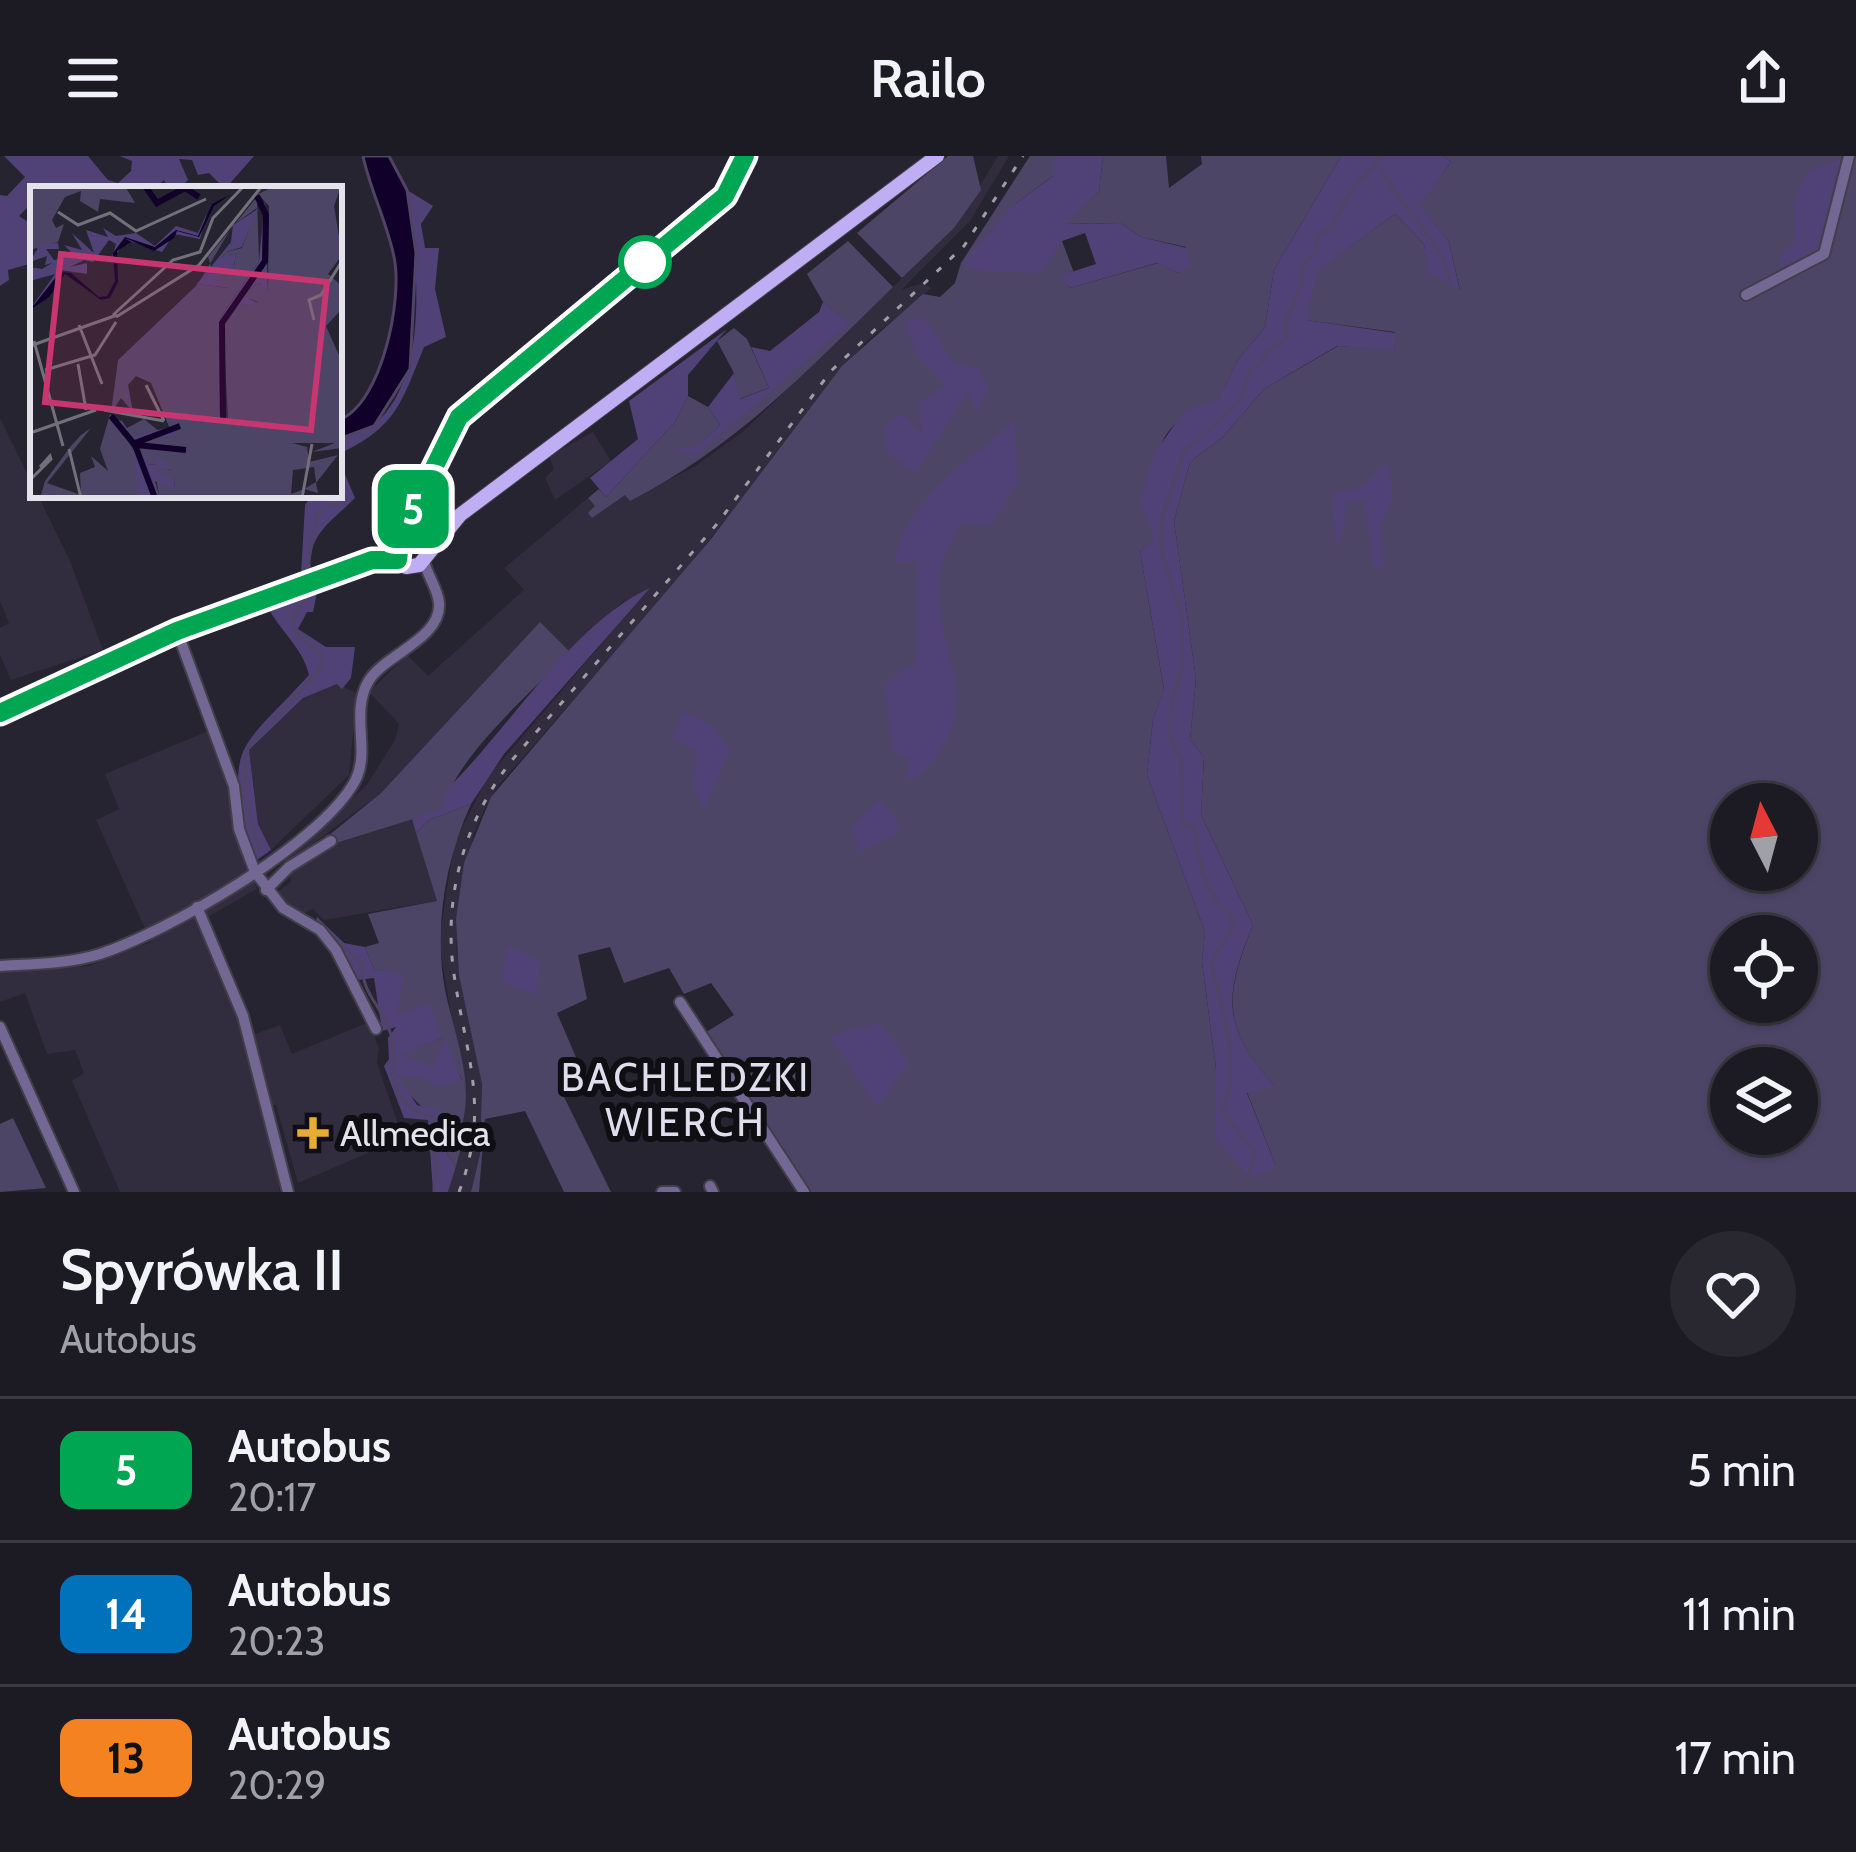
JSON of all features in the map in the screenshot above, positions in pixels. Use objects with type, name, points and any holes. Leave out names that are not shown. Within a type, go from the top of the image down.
[{"type":"main road","points":[[0,713],[177,631],[372,560],[412,551],[445,531],[937,156]]},
{"type":"street","points":[[0,966],[96,956],[197,907],[308,832],[357,777],[363,693],[377,670],[430,627],[439,607],[412,551],[410,518],[459,417],[725,196],[746,156]]},
{"type":"street","points":[[1746,295],[1824,254],[1850,156]]},
{"type":"street","points":[[177,631],[234,786],[242,842],[254,872],[266,890],[336,950],[376,1029]]},
{"type":"street","points":[[266,890],[290,867],[331,841]]},
{"type":"street","points":[[197,907],[243,1016],[288,1192]]},
{"type":"street","points":[[680,1002],[696,1034],[804,1192]]},
{"type":"street","points":[[0,1027],[74,1192]]},
{"type":"street","points":[[662,1192],[675,1192]]},
{"type":"shaded area","points":[[4,156],[88,156],[108,180],[118,183],[131,171],[132,161],[120,156],[254,156],[228,186],[209,173],[198,175],[192,160],[179,159],[188,180],[182,186],[167,186],[164,180],[157,186],[30,186],[30,205],[19,216],[30,223],[30,264],[8,270],[9,280],[0,286],[0,195],[7,196],[25,177]]},
{"type":"shaded area","points":[[363,156],[389,156],[407,190],[416,253],[410,369],[374,426],[342,438],[342,418],[367,394],[378,372],[395,298],[394,257]]},
{"type":"shaded area","points":[[948,156],[973,156],[981,190],[954,228],[902,278],[857,233]]},
{"type":"shaded area","points":[[998,156],[1009,156],[970,221],[901,290],[923,283],[932,288],[866,342],[668,592],[498,786],[484,810],[473,836],[456,947],[482,1084],[480,1154],[471,1192],[448,1192],[462,1144],[458,1136],[464,1093],[439,942],[454,844],[487,778],[609,635],[625,599],[571,653],[540,623],[381,793],[287,863],[284,859],[366,786],[395,740],[399,724],[369,692],[407,655],[428,676],[524,590],[504,568],[588,498],[595,506],[625,495],[630,500],[694,467],[745,430],[954,228]]},
{"type":"shaded area","points":[[1030,156],[1053,156],[1054,175],[1015,204],[1062,241],[1074,273],[1060,276],[1070,288],[1158,263],[1178,273],[1186,247],[1141,237],[1121,223],[1064,224],[1099,191],[1103,156],[1166,156],[1169,188],[1202,164],[1201,156],[1341,156],[1274,270],[1265,327],[1237,361],[1218,401],[1176,423],[1165,437],[1155,472],[1156,539],[1140,552],[1164,690],[1153,719],[1147,775],[1205,932],[1202,962],[1216,1069],[1216,1139],[1276,1166],[1247,1092],[1274,1086],[1245,1045],[1233,1010],[1237,972],[1253,925],[1201,815],[1204,757],[1190,740],[1196,679],[1174,521],[1190,462],[1223,437],[1264,389],[1338,346],[1394,349],[1395,332],[1305,320],[1317,270],[1395,214],[1424,244],[1428,271],[1460,290],[1449,242],[1419,205],[1451,162],[1444,156],[1856,156],[1856,1192],[811,1192],[703,1034],[734,1015],[711,983],[684,994],[669,968],[624,983],[610,947],[578,955],[587,999],[557,1013],[587,1083],[564,1097],[611,1192],[564,1192],[525,1111],[485,1119],[479,1192],[471,1192],[480,1154],[482,1084],[459,975],[456,919],[464,863],[491,797],[711,539],[842,366],[923,294],[940,297],[955,283],[961,263]]},
{"type":"shaded area","points":[[1053,156],[1103,156],[1099,191],[1066,224],[1121,223],[1141,237],[1187,248],[1190,266],[1178,273],[1157,263],[1070,288],[1059,276],[1096,264],[1085,233],[1062,241],[1041,273],[980,271],[961,263],[1015,204],[1053,176]]},
{"type":"shaded area","points":[[1341,156],[1444,156],[1451,162],[1420,205],[1449,242],[1460,291],[1427,271],[1424,244],[1395,214],[1318,270],[1306,320],[1396,333],[1394,350],[1337,346],[1264,389],[1223,437],[1190,462],[1174,521],[1196,679],[1190,740],[1204,757],[1201,815],[1253,925],[1236,972],[1233,1010],[1245,1046],[1275,1087],[1247,1093],[1276,1166],[1251,1180],[1216,1139],[1216,1068],[1202,962],[1205,932],[1147,775],[1153,719],[1164,689],[1140,552],[1155,539],[1140,500],[1154,454],[1184,411],[1218,400],[1237,361],[1265,327],[1274,270]]},
{"type":"shaded area","points":[[1843,158],[1822,249],[1779,269],[1782,254],[1795,242],[1794,201],[1808,172]]},
{"type":"shaded area","points":[[407,190],[433,206],[421,224],[425,248],[439,248],[435,289],[446,337],[424,347],[402,399],[385,423],[342,452],[342,438],[374,425],[393,403],[405,376],[416,314]]},
{"type":"shaded area","points":[[848,241],[893,287],[738,431],[669,479],[630,501],[625,495],[592,518],[588,513],[595,506],[588,498],[599,489],[606,497],[675,422],[688,396],[708,407],[720,425],[696,448],[695,456],[849,323],[823,302],[807,274]]},
{"type":"shaded area","points":[[823,302],[850,323],[696,456],[671,449],[696,447],[720,425],[708,407],[734,373],[740,399],[769,388],[751,347],[770,351],[819,312]]},
{"type":"shaded area","points":[[922,317],[955,363],[979,369],[988,388],[977,411],[969,391],[915,473],[886,452],[884,426],[903,414],[921,432],[920,401],[947,385],[915,353],[905,322]]},
{"type":"shaded area","points":[[734,328],[747,339],[769,388],[739,399],[734,373],[717,341]]},
{"type":"shaded area","points":[[727,329],[688,375],[688,396],[675,422],[606,497],[590,478],[638,439],[629,401]]},
{"type":"shaded area","points":[[0,418],[30,479],[30,498],[39,498],[70,561],[103,650],[11,680],[0,655],[0,628],[9,623],[0,601]]},
{"type":"shaded area","points":[[1015,420],[1018,483],[990,526],[962,522],[942,565],[938,593],[956,697],[953,723],[941,750],[916,778],[906,778],[909,759],[893,752],[885,684],[917,660],[917,562],[895,562],[899,542],[924,502]]},
{"type":"shaded area","points":[[593,432],[611,461],[555,500],[545,478],[554,469],[549,456]]},
{"type":"shaded area","points":[[1389,462],[1393,500],[1380,525],[1384,567],[1374,568],[1364,500],[1346,503],[1344,532],[1336,544],[1332,494],[1360,488]]},
{"type":"shaded area","points":[[342,467],[355,498],[317,537],[311,570],[301,574],[305,505],[310,498],[342,498]]},
{"type":"shaded area","points":[[318,588],[313,612],[307,612],[298,629],[326,647],[355,647],[351,678],[342,689],[337,684],[303,698],[249,750],[258,824],[271,850],[257,860],[249,854],[242,817],[239,769],[243,752],[309,675],[302,656],[267,606]]},
{"type":"shaded area","points":[[650,588],[504,754],[471,804],[429,820],[416,833],[412,819],[444,808],[445,791],[567,652],[621,604]]},
{"type":"shaded area","points":[[540,622],[571,653],[476,750],[449,792],[445,809],[333,844],[328,836],[381,793]]},
{"type":"shaded area","points":[[337,684],[357,693],[349,775],[271,850],[258,824],[249,750],[303,698]]},
{"type":"shaded area","points":[[683,712],[712,725],[730,751],[704,810],[693,786],[697,750],[673,739]]},
{"type":"shaded area","points":[[208,731],[219,747],[234,801],[236,840],[257,889],[209,916],[255,1034],[280,1025],[292,1054],[369,1022],[379,1049],[377,1063],[403,1138],[298,1183],[276,1105],[263,1106],[280,1192],[120,1192],[72,1081],[84,1073],[75,1050],[47,1054],[25,993],[0,1002],[0,972],[89,966],[151,942],[96,820],[119,809],[105,774]]},
{"type":"shaded area","points":[[879,800],[900,825],[896,834],[860,852],[852,826]]},
{"type":"shaded area","points":[[471,804],[450,864],[441,927],[445,990],[466,1094],[456,1166],[447,1154],[450,1135],[400,1085],[398,1075],[462,1080],[452,1058],[434,1067],[397,1055],[442,1038],[396,1015],[403,975],[374,969],[365,947],[379,943],[368,914],[437,901],[416,833],[429,820]]},
{"type":"shaded area","points":[[412,819],[437,901],[324,920],[313,909],[304,913],[292,908],[278,892],[291,882],[290,874],[333,844]]},
{"type":"shaded area","points":[[317,917],[344,943],[365,947],[374,969],[404,974],[397,1014],[429,1004],[442,1038],[400,1055],[433,1066],[446,1039],[462,1081],[435,1087],[426,1078],[398,1076],[417,1105],[439,1111],[450,1135],[447,1154],[456,1166],[448,1192],[433,1192],[428,1120],[404,1118],[384,1066],[389,1059],[388,1038],[396,1027],[382,1031],[374,978],[356,980],[316,925]]},
{"type":"shaded area","points":[[508,945],[539,960],[537,995],[502,982]]},
{"type":"shaded area","points":[[879,1022],[909,1063],[877,1107],[830,1036]]},
{"type":"shaded area","points":[[13,1118],[46,1188],[0,1192],[0,1124]]},
{"type":"waterway","points":[[1244,1192],[1255,1152],[1222,1111],[1231,1057],[1211,962],[1232,929],[1231,916],[1208,887],[1194,825],[1183,826],[1181,760],[1171,740],[1171,707],[1183,665],[1181,613],[1161,550],[1162,518],[1184,452],[1240,401],[1251,370],[1263,362],[1265,353],[1286,340],[1286,320],[1302,284],[1301,266],[1316,252],[1316,237],[1332,226],[1352,190],[1382,156]]},
{"type":"waterway","points":[[1380,168],[1438,250],[1450,280]]},
{"type":"waterway","points":[[342,493],[342,497]]},
{"type":"waterway","points":[[307,571],[317,514],[341,498]]},
{"type":"waterway","points":[[259,849],[245,795],[245,751],[321,668],[323,656],[295,631],[293,616],[311,592]]},
{"type":"waterway","points":[[329,933],[362,965],[367,990],[392,1038],[394,1077],[403,1100],[434,1119],[425,1141],[436,1159],[434,1192]]},
{"type":"railway","points":[[459,1192],[469,1161],[475,1105],[453,967],[452,911],[462,858],[482,807],[512,760],[717,524],[831,371],[964,246],[1023,156]]},
{"type":"bus line","name":"5","points":[[0,713],[177,631],[372,560],[398,560],[400,543],[415,538],[412,512],[459,417],[725,196],[745,156]]},
{"type":"place","name":"Allmedica","points":[[313,1133]]},
{"type":"district","name":"BACHLEDZKI WIERCH","points":[[686,1100]]}]
